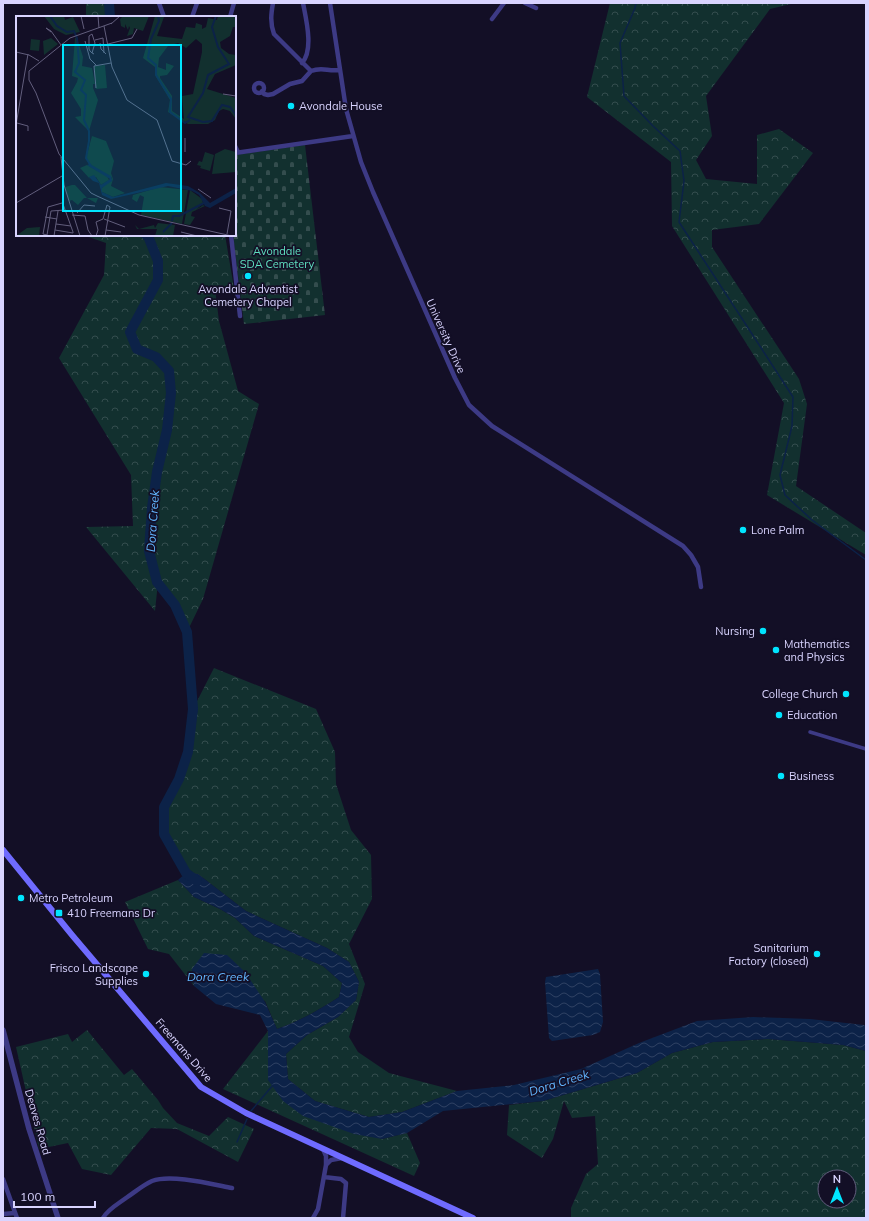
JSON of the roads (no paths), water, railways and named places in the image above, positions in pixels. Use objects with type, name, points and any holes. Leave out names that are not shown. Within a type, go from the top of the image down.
[{"type":"main road","name":"Freemans Drive","points":[[3,850],[77,941],[201,1087],[246,1113],[473,1218]]},
{"type":"street","points":[[159,3],[164,16]]},
{"type":"street","points":[[192,16],[197,3]]},
{"type":"street","points":[[230,16],[234,3]]},
{"type":"street","points":[[273,3],[270,20],[274,34],[311,72]]},
{"type":"street","points":[[302,63],[308,47],[303,3]]},
{"type":"street","name":"University Drive","points":[[330,3],[346,109],[361,162],[454,378],[469,405],[492,426],[683,546],[691,555],[698,567],[701,588]]},
{"type":"street","points":[[492,19],[504,3]]},
{"type":"street","points":[[525,3],[536,8]]},
{"type":"street","points":[[262,91],[264,94],[273,94],[290,84],[302,81],[311,72],[321,68],[334,71],[339,70]]},
{"type":"street","points":[[237,153],[353,136]]},
{"type":"street","points":[[231,236],[240,316]]},
{"type":"street","points":[[810,732],[866,749]]},
{"type":"street","name":"Deaves Road","points":[[3,1030],[29,1129],[58,1218]]},
{"type":"street","points":[[313,1218],[318,1209],[326,1165],[326,1156],[323,1148]]},
{"type":"street","points":[[326,1165],[331,1160],[343,1158]]},
{"type":"street","points":[[324,1177],[341,1179],[346,1183],[343,1218]]},
{"type":"street","points":[[3,1179],[17,1218]]},
{"type":"street","points":[[103,1218],[112,1209],[145,1185],[159,1179],[173,1179],[232,1188]]},
{"type":"street","points":[[3,1214],[15,1213]]},
{"type":"water","name":"Dora Creek","points":[[186,873],[198,874],[246,911],[327,948],[349,962],[359,982],[356,1000],[338,1017],[307,1035],[286,1054],[288,1079],[315,1101],[369,1117],[402,1112],[457,1091],[514,1085],[581,1069],[639,1043],[697,1021],[753,1017],[810,1019],[864,1025],[866,1026],[866,1051],[843,1045],[768,1039],[713,1042],[672,1053],[637,1073],[543,1101],[443,1111],[407,1133],[382,1139],[354,1134],[303,1116],[283,1101],[268,1080],[268,1031],[260,1015],[216,1004],[194,986],[192,969],[204,953],[227,955],[245,972],[265,1002],[277,1029],[309,1015],[339,997],[342,983],[323,966],[254,936],[235,918],[194,897],[178,880]]},
{"type":"water","points":[[598,969],[600,974],[603,1022],[600,1032],[593,1035],[552,1041],[549,1038],[545,982],[546,977]]},
{"type":"waterway","name":"Dora Creek","points":[[109,3],[110,16]]},
{"type":"waterway","points":[[636,3],[620,43],[624,96],[680,151],[684,181],[679,222],[793,397],[792,426],[780,475],[785,495],[812,520],[866,560]]},
{"type":"waterway","name":"Dora Creek","points":[[148,236],[158,261],[158,280],[130,332],[137,349],[156,357],[169,371],[171,393],[167,430],[157,472],[152,508],[149,551],[157,582],[175,605],[187,632],[193,709],[188,752],[179,779],[164,807],[164,834],[186,873],[197,881]]},
{"type":"waterway","points":[[251,1111],[273,1085]]},
{"type":"waterway","points":[[237,1142],[247,1119]]},
{"type":"place","name":"Avondale House","points":[[291,106]]},
{"type":"place","name":"Avondale Adventist Cemetery Chapel","points":[[248,276]]},
{"type":"place","name":"Lone Palm","points":[[743,530]]},
{"type":"place","name":"Nursing","points":[[763,631]]},
{"type":"place","name":"Mathematics and Physics","points":[[776,650]]},
{"type":"place","name":"College Church","points":[[846,694]]},
{"type":"place","name":"Education","points":[[779,715]]},
{"type":"place","name":"Business","points":[[781,776]]},
{"type":"place","name":"Metro Petroleum","points":[[21,898]]},
{"type":"place","name":"410 Freemans Dr","points":[[59,913]]},
{"type":"place","name":"Sanitarium Factory (closed)","points":[[817,954]]},
{"type":"place","name":"Frisco Landscape Supplies","points":[[146,974]]},
{"type":"park label","name":"Avondale SDA Cemetery","points":[[277,257]]}]
